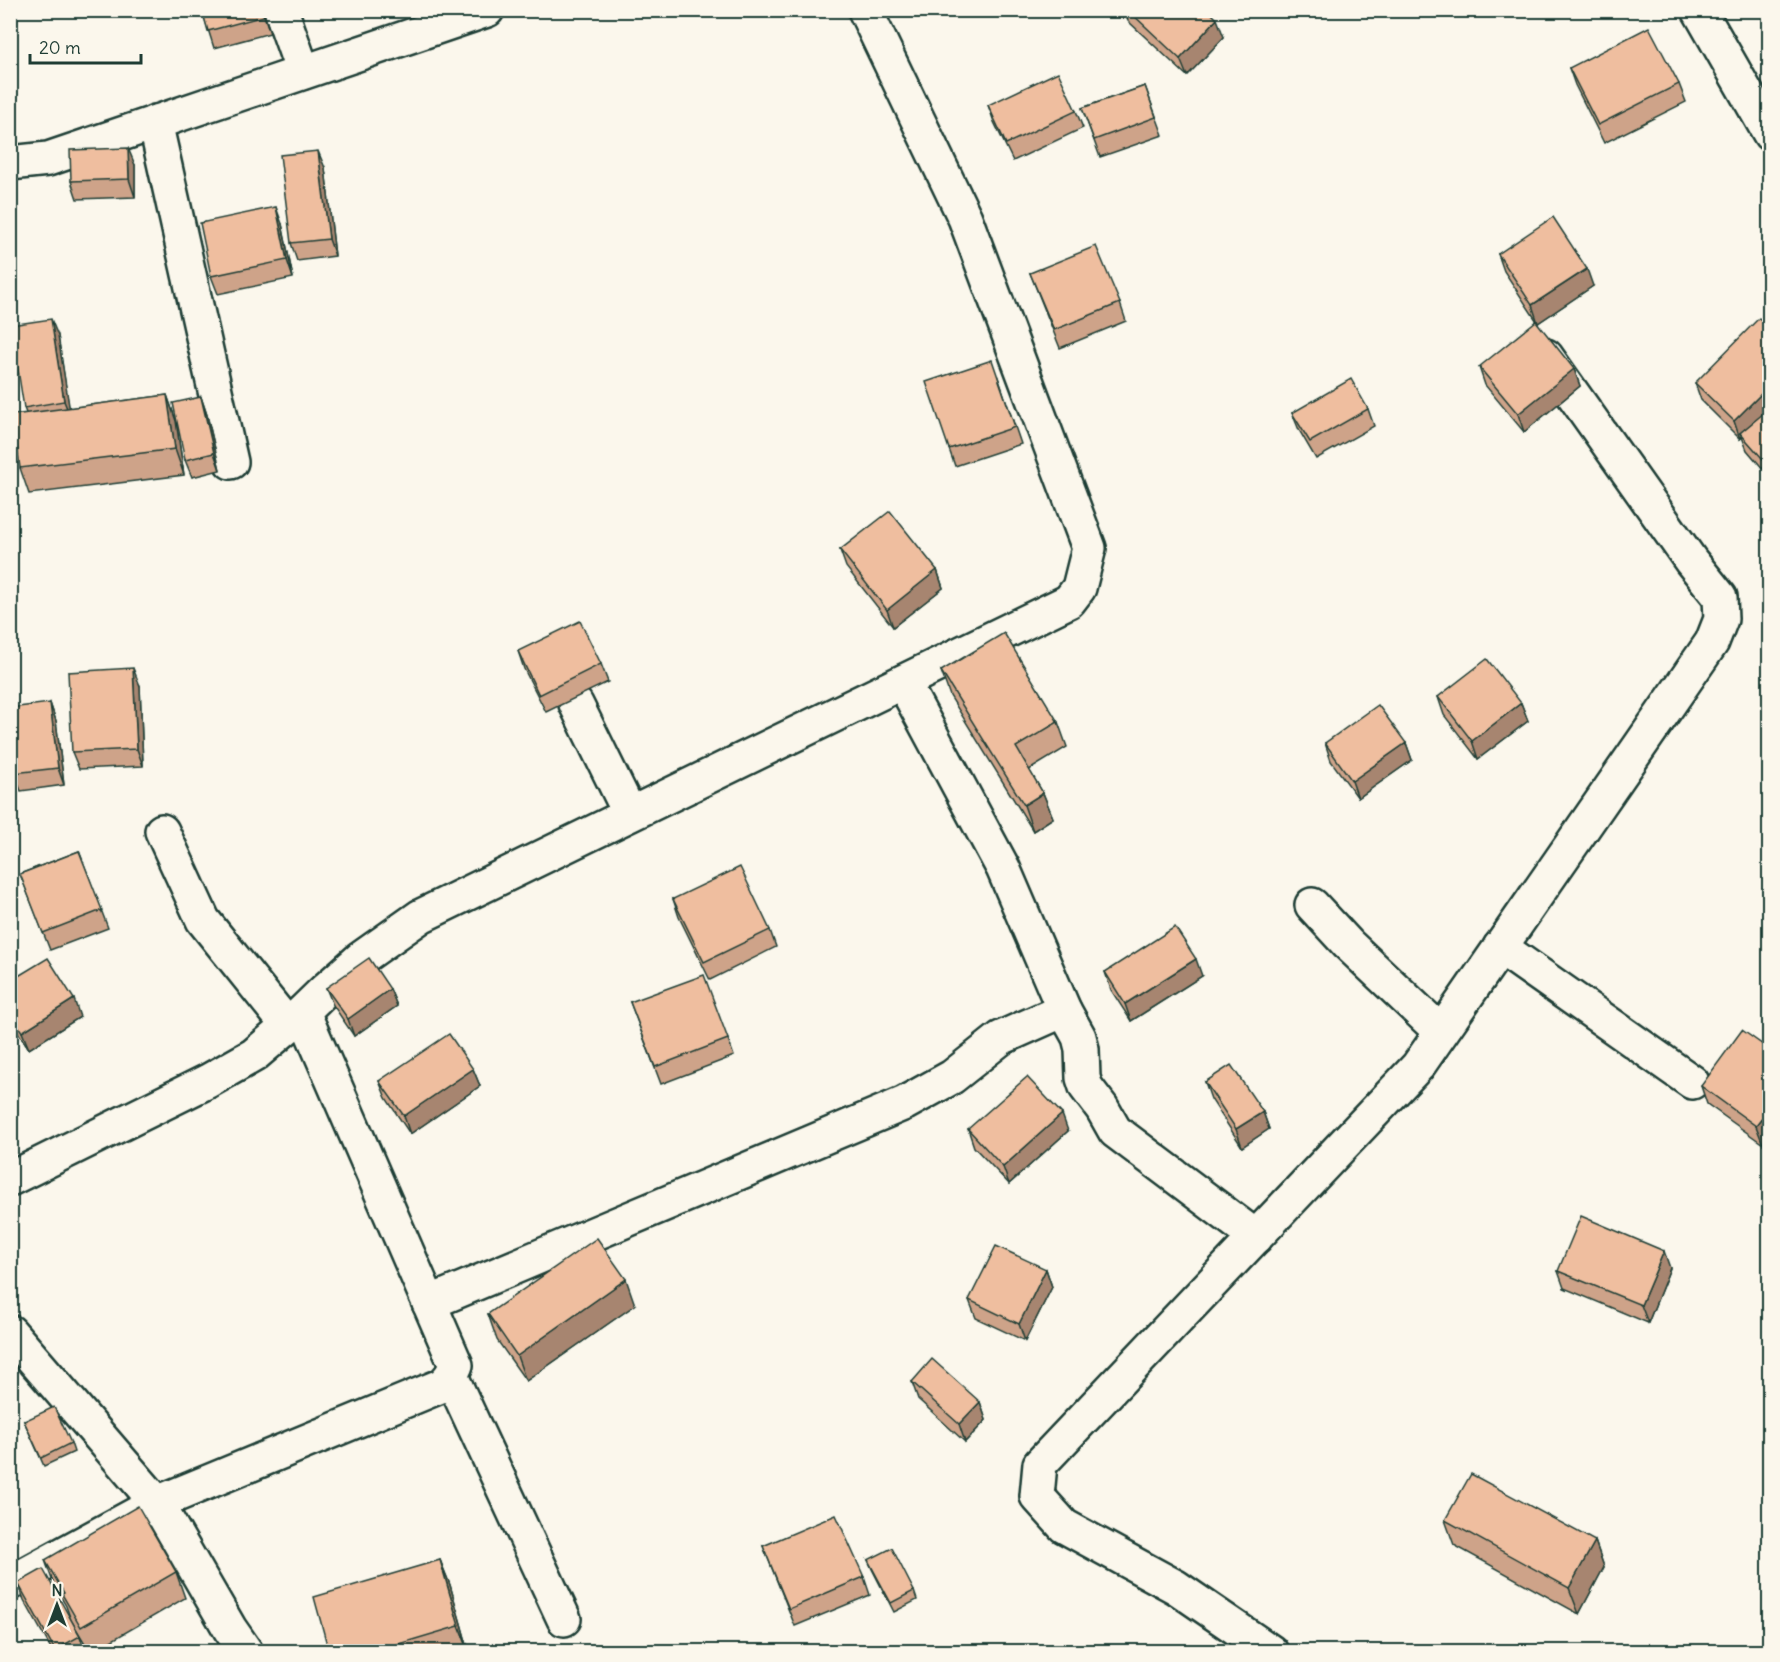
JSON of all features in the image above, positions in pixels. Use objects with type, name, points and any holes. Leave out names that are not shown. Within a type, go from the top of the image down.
[{"type":"street","points":[[281,10],[303,72]]},
{"type":"street","points":[[10,163],[48,159],[487,10]]},
{"type":"street","points":[[10,1179],[217,1076],[254,1055],[360,959],[421,916],[1069,601],[1079,588],[1089,548],[964,218],[865,10]]},
{"type":"street","points":[[1699,10],[1770,134]]},
{"type":"street","points":[[155,123],[231,462]]},
{"type":"street","points":[[1271,1652],[1176,1587],[1064,1526],[1036,1496],[1040,1464],[1418,1066],[1712,642],[1721,619],[1719,597],[1691,561],[1541,348]]},
{"type":"street","points":[[903,681],[1003,868],[1064,1010],[1079,1037],[1086,1087],[1102,1108],[1115,1131],[1256,1237]]},
{"type":"street","points":[[576,704],[630,814]]},
{"type":"street","points":[[10,1583],[157,1503],[443,1385],[451,1376],[456,1365],[296,1019],[204,920],[162,831]]},
{"type":"street","points":[[1312,905],[1348,944],[1441,1032]]},
{"type":"street","points":[[1500,947],[1692,1082]]},
{"type":"street","points":[[429,1303],[905,1103],[952,1077],[1002,1038],[1064,1010]]},
{"type":"street","points":[[10,1332],[157,1503],[230,1629],[246,1652]]},
{"type":"street","points":[[451,1376],[564,1619]]},
{"type":"building","points":[[202,10],[262,10],[264,16],[208,31]]},
{"type":"building","points":[[1128,10],[1208,10],[1217,19],[1180,59]]},
{"type":"building","points":[[1649,27],[1679,84],[1598,125],[1569,68]]},
{"type":"building","points":[[1058,72],[1076,111],[1006,144],[988,105]]},
{"type":"building","points":[[1145,86],[1156,117],[1094,140],[1082,108]]},
{"type":"building","points":[[128,148],[129,179],[71,181],[70,150]]},
{"type":"building","points":[[318,151],[329,239],[291,243],[280,155]]},
{"type":"building","points":[[276,207],[287,260],[211,276],[200,223]]},
{"type":"building","points":[[1553,217],[1587,269],[1532,305],[1498,254]]},
{"type":"building","points":[[1096,246],[1120,303],[1054,330],[1030,273]]},
{"type":"building","points":[[1759,318],[1770,329],[1770,385],[1734,421],[1695,383]]},
{"type":"building","points":[[51,319],[64,401],[24,408],[11,325]]},
{"type":"building","points":[[1536,321],[1574,369],[1518,414],[1479,367]]},
{"type":"building","points":[[992,360],[1015,427],[949,449],[926,382]]},
{"type":"building","points":[[1351,379],[1368,409],[1310,442],[1292,413]]},
{"type":"building","points":[[167,395],[175,449],[20,468],[13,415]]},
{"type":"building","points":[[201,397],[214,453],[185,460],[173,403]]},
{"type":"building","points":[[1770,408],[1770,467],[1740,433]]},
{"type":"building","points":[[890,511],[937,570],[887,610],[840,550]]},
{"type":"building","points":[[580,621],[601,664],[539,695],[518,651]]},
{"type":"building","points":[[1004,633],[1058,722],[1016,747],[1043,793],[1024,805],[941,671]]},
{"type":"building","points":[[1487,659],[1521,703],[1472,741],[1438,697]]},
{"type":"building","points":[[133,668],[137,749],[72,752],[68,672]]},
{"type":"building","points":[[50,703],[58,768],[14,773],[10,741],[10,708]]},
{"type":"building","points":[[1378,705],[1406,743],[1352,781],[1325,743]]},
{"type":"building","points":[[79,851],[102,910],[43,933],[20,874]]},
{"type":"building","points":[[740,867],[770,930],[704,962],[673,899]]},
{"type":"building","points":[[1175,927],[1196,959],[1125,1004],[1105,972]]},
{"type":"building","points":[[48,958],[74,999],[22,1032],[10,1013],[10,981]]},
{"type":"building","points":[[369,958],[390,989],[348,1019],[326,988]]},
{"type":"building","points":[[704,975],[728,1039],[655,1067],[630,1002]]},
{"type":"building","points":[[1742,1030],[1770,1050],[1770,1108],[1756,1126],[1701,1086]]},
{"type":"building","points":[[449,1034],[473,1069],[404,1116],[379,1081]]},
{"type":"building","points":[[1231,1065],[1263,1112],[1236,1129],[1205,1082]]},
{"type":"building","points":[[1027,1077],[1062,1114],[1003,1167],[968,1129]]},
{"type":"building","points":[[1581,1216],[1664,1251],[1641,1305],[1558,1271]]},
{"type":"building","points":[[597,1238],[626,1279],[517,1356],[488,1314]]},
{"type":"building","points":[[996,1246],[1046,1269],[1019,1324],[969,1300]]},
{"type":"building","points":[[932,1359],[980,1402],[959,1424],[912,1382]]},
{"type":"building","points":[[54,1407],[71,1443],[41,1458],[24,1421]]},
{"type":"building","points":[[1471,1474],[1595,1541],[1569,1588],[1445,1520]]},
{"type":"building","points":[[138,1506],[176,1572],[81,1627],[45,1560]]},
{"type":"building","points":[[836,1515],[864,1577],[789,1609],[763,1546]]},
{"type":"building","points":[[892,1548],[914,1591],[891,1603],[868,1560]]},
{"type":"building","points":[[440,1560],[459,1626],[372,1652],[329,1652],[314,1597]]},
{"type":"building","points":[[43,1569],[80,1636],[55,1650],[18,1583]]}]
